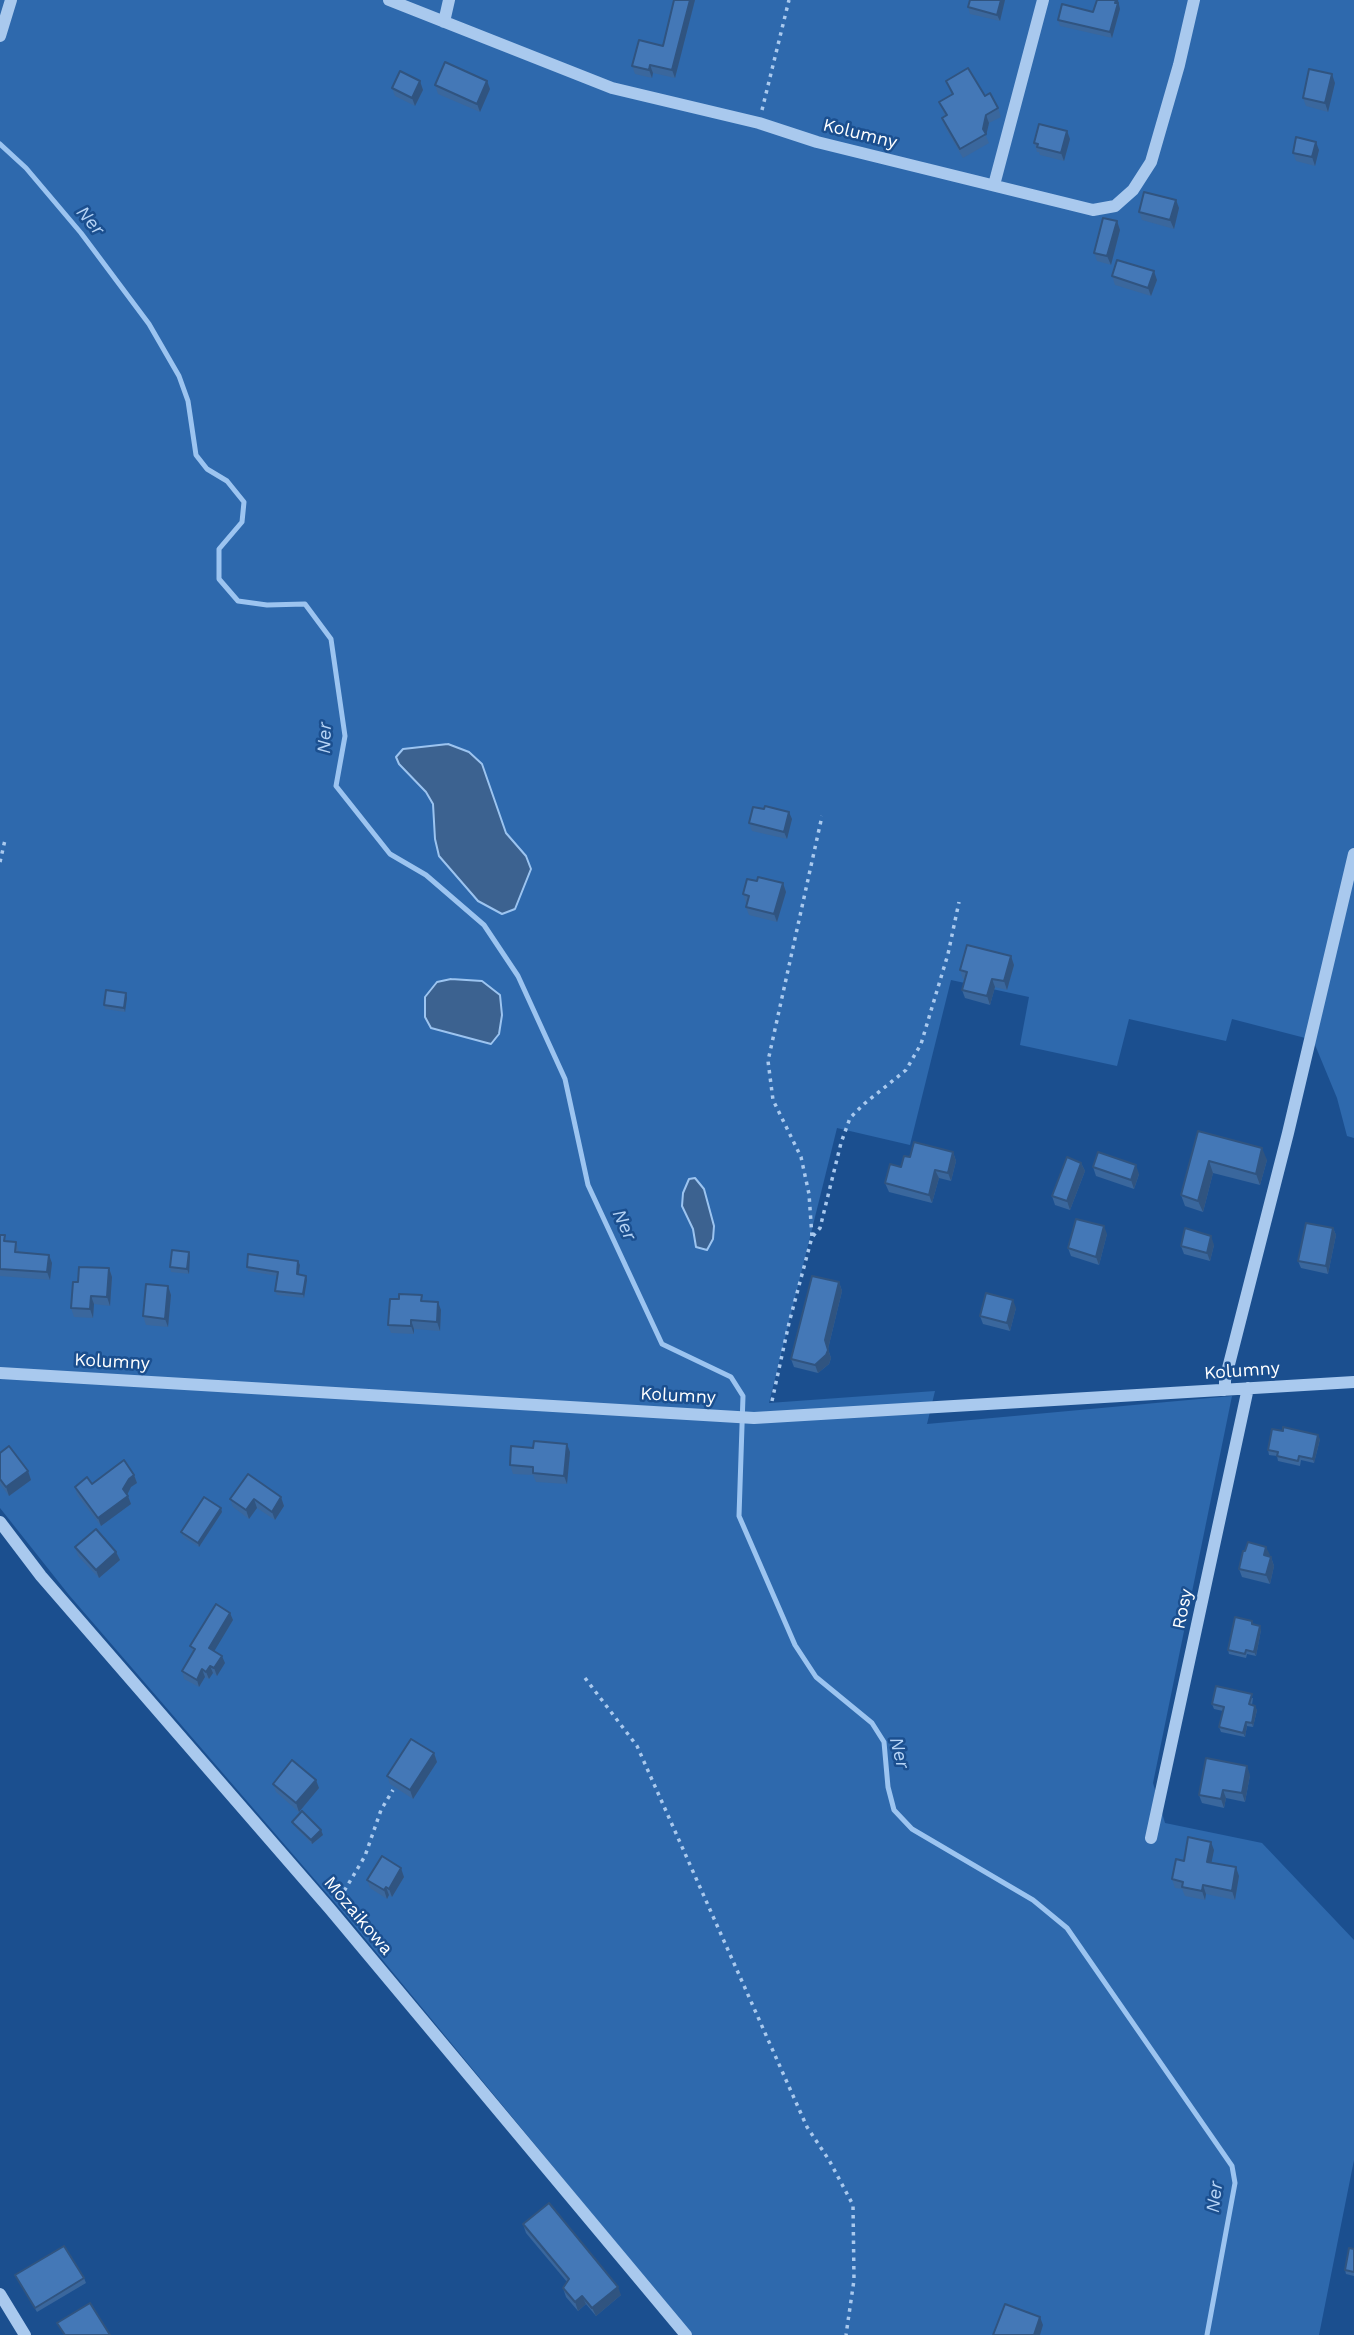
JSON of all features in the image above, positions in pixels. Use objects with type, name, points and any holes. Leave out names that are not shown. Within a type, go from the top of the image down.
[{"type":"street","points":[[0,36],[10,0]]},
{"type":"street","name":"Kolumny","points":[[389,0],[612,88],[759,123],[817,142],[1093,210],[1115,206],[1133,190],[1151,162],[1179,65],[1194,0]]},
{"type":"street","points":[[444,22],[449,0]]},
{"type":"street","points":[[994,185],[1043,0]]},
{"type":"street","points":[[1225,1390],[1224,1380],[1288,1133],[1354,853]]},
{"type":"street","name":"Kolumny","points":[[0,1373],[754,1418],[1354,1381]]},
{"type":"street","name":"Rosy","points":[[1151,1838],[1248,1388]]},
{"type":"street","name":"Mozaikowa","points":[[0,1522],[41,1576],[330,1909],[687,2335]]},
{"type":"street","points":[[0,2294],[25,2335]]},
{"type":"path","points":[[759,123],[789,0]]},
{"type":"path","points":[[769,1417],[789,1323],[812,1237],[809,1194],[801,1157],[773,1100],[768,1060],[822,816]]},
{"type":"path","points":[[0,862],[5,840]]},
{"type":"path","points":[[812,1237],[820,1228],[841,1143],[850,1118],[906,1070],[921,1044],[959,902]]},
{"type":"path","points":[[585,1678],[637,1746],[807,2127],[829,2160],[853,2205],[854,2280],[846,2335]]},
{"type":"path","points":[[330,1909],[339,1901],[365,1856],[381,1810],[393,1790]]},
{"type":"shaded area","points":[[0,0],[1354,0],[1354,1138],[1347,1136],[1337,1098],[1313,1040],[1232,1019],[1226,1041],[1129,1019],[1117,1066],[1020,1045],[1029,997],[951,980],[910,1145],[837,1128],[769,1403],[935,1391],[927,1424],[1232,1396],[1153,1783],[1165,1823],[1262,1843],[1354,1940],[1354,2160],[1319,2335],[692,2335],[348,1918],[69,1595],[0,1508]]},
{"type":"shaded area","points":[[448,744],[469,752],[482,764],[506,833],[526,856],[531,869],[515,909],[502,914],[478,901],[439,856],[433,804],[396,757],[403,749]]},
{"type":"shaded area","points":[[451,979],[482,981],[500,995],[502,1015],[499,1034],[491,1044],[431,1028],[425,1017],[425,997],[437,982]]},
{"type":"shaded area","points":[[695,1178],[704,1189],[714,1226],[713,1239],[707,1250],[696,1247],[693,1229],[682,1206],[683,1193],[689,1179]]},
{"type":"building","points":[[674,0],[690,0],[672,70],[650,65],[649,70],[632,66],[639,40],[663,46]]},
{"type":"building","points":[[970,0],[1001,0],[997,15],[968,7]]},
{"type":"building","points":[[1097,0],[1116,0],[1115,3],[1118,3],[1110,32],[1058,20],[1062,4],[1093,12]]},
{"type":"building","points":[[445,62],[487,81],[477,104],[435,85]]},
{"type":"building","points":[[968,68],[985,96],[990,93],[998,108],[986,115],[983,129],[986,134],[960,149],[942,118],[947,115],[939,102],[953,94],[946,81]]},
{"type":"building","points":[[1309,69],[1332,74],[1325,103],[1303,98]]},
{"type":"building","points":[[400,71],[420,81],[412,98],[392,88]]},
{"type":"building","points":[[1039,124],[1067,131],[1061,153],[1037,147],[1038,144],[1034,143]]},
{"type":"building","points":[[1296,137],[1316,142],[1312,157],[1293,153]]},
{"type":"building","points":[[1144,192],[1176,200],[1170,220],[1139,212]]},
{"type":"building","points":[[1103,218],[1117,221],[1107,256],[1094,253]]},
{"type":"building","points":[[1117,260],[1154,271],[1148,288],[1112,276]]},
{"type":"building","points":[[765,806],[789,812],[784,832],[749,823],[753,807],[764,809]]},
{"type":"building","points":[[758,877],[783,883],[774,914],[746,907],[749,896],[743,894],[747,879],[757,881]]},
{"type":"building","points":[[967,945],[1011,956],[1004,981],[992,979],[987,996],[962,990],[967,972],[960,970]]},
{"type":"building","points":[[106,990],[126,993],[124,1008],[104,1005]]},
{"type":"building","points":[[1198,1131],[1262,1148],[1256,1174],[1209,1161],[1198,1201],[1181,1195]]},
{"type":"building","points":[[914,1142],[953,1152],[948,1173],[935,1170],[929,1195],[885,1183],[890,1164],[901,1167],[904,1156],[910,1157]]},
{"type":"building","points":[[1098,1152],[1136,1165],[1131,1180],[1093,1167]]},
{"type":"building","points":[[1067,1157],[1081,1163],[1067,1201],[1052,1196]]},
{"type":"building","points":[[1076,1219],[1104,1226],[1096,1257],[1068,1248]]},
{"type":"building","points":[[1306,1223],[1333,1228],[1326,1266],[1298,1261]]},
{"type":"building","points":[[1185,1228],[1211,1236],[1207,1253],[1181,1246]]},
{"type":"building","points":[[0,1235],[5,1235],[4,1241],[16,1242],[15,1252],[49,1255],[47,1272],[0,1269]]},
{"type":"building","points":[[172,1250],[189,1252],[187,1269],[170,1267]]},
{"type":"building","points":[[248,1254],[298,1261],[297,1274],[306,1276],[303,1294],[275,1291],[278,1272],[247,1267]]},
{"type":"building","points":[[79,1267],[109,1268],[107,1297],[91,1296],[90,1309],[71,1308],[73,1282],[78,1282]]},
{"type":"building","points":[[812,1276],[839,1282],[825,1340],[828,1350],[815,1365],[791,1359]]},
{"type":"building","points":[[146,1284],[168,1286],[165,1319],[143,1316]]},
{"type":"building","points":[[986,1293],[1013,1300],[1007,1323],[980,1316]]},
{"type":"building","points":[[399,1294],[422,1295],[421,1301],[438,1302],[437,1322],[411,1320],[411,1326],[388,1325],[390,1299],[399,1299]]},
{"type":"building","points":[[1283,1427],[1318,1435],[1313,1459],[1299,1456],[1298,1461],[1277,1456],[1278,1452],[1268,1450],[1272,1429],[1283,1431]]},
{"type":"building","points":[[534,1441],[567,1444],[564,1476],[533,1473],[533,1467],[510,1465],[511,1446],[533,1448]]},
{"type":"building","points":[[9,1446],[28,1471],[6,1487],[0,1479],[0,1453]]},
{"type":"building","points":[[124,1460],[134,1475],[123,1489],[128,1496],[98,1518],[75,1487],[87,1477],[92,1484]]},
{"type":"building","points":[[248,1474],[281,1497],[272,1512],[254,1499],[246,1510],[230,1499]]},
{"type":"building","points":[[204,1497],[221,1508],[198,1543],[181,1532]]},
{"type":"building","points":[[96,1529],[116,1552],[96,1570],[75,1547]]},
{"type":"building","points":[[1248,1542],[1266,1547],[1264,1555],[1271,1557],[1266,1575],[1239,1569]]},
{"type":"building","points":[[216,1604],[230,1613],[209,1648],[222,1656],[214,1668],[210,1666],[206,1672],[202,1669],[197,1680],[182,1671],[195,1649],[190,1646]]},
{"type":"building","points":[[1235,1617],[1260,1626],[1254,1652],[1246,1650],[1245,1654],[1228,1650]]},
{"type":"building","points":[[1216,1686],[1252,1694],[1249,1704],[1255,1706],[1252,1723],[1246,1722],[1243,1733],[1219,1727],[1224,1707],[1212,1704]]},
{"type":"building","points":[[411,1739],[434,1753],[410,1790],[387,1776]]},
{"type":"building","points":[[1206,1758],[1247,1766],[1242,1793],[1223,1790],[1221,1799],[1199,1795]]},
{"type":"building","points":[[292,1760],[316,1780],[296,1803],[273,1784]]},
{"type":"building","points":[[302,1811],[321,1830],[311,1840],[292,1822]]},
{"type":"building","points":[[1188,1837],[1211,1842],[1207,1862],[1236,1867],[1232,1891],[1203,1885],[1202,1891],[1182,1887],[1183,1882],[1172,1879],[1176,1859],[1184,1861]]},
{"type":"building","points":[[382,1856],[401,1868],[389,1889],[386,1887],[384,1890],[367,1880]]},
{"type":"building","points":[[549,2203],[618,2287],[592,2308],[582,2296],[575,2302],[563,2288],[569,2279],[523,2224]]},
{"type":"building","points":[[64,2246],[84,2278],[35,2308],[15,2275]]},
{"type":"building","points":[[1349,2248],[1354,2249],[1354,2272],[1345,2270]]},
{"type":"building","points":[[90,2303],[110,2335],[65,2335],[57,2323]]},
{"type":"building","points":[[1005,2304],[1040,2317],[1034,2335],[993,2335]]},
{"type":"waterway","name":"Ner","points":[[0,144],[26,168],[81,233],[149,324],[179,376],[188,401],[196,455],[207,469],[227,481],[244,502],[242,522],[219,549],[219,579],[238,601],[267,605],[305,604],[331,639],[345,736],[336,786],[390,854],[426,875],[484,925],[518,976],[565,1079],[588,1185],[662,1344],[731,1377],[743,1396],[739,1516],[795,1645],[816,1677],[872,1723],[884,1742],[888,1787],[894,1810],[912,1829],[1033,1900],[1067,1928],[1232,2166],[1235,2183],[1207,2335]]}]
